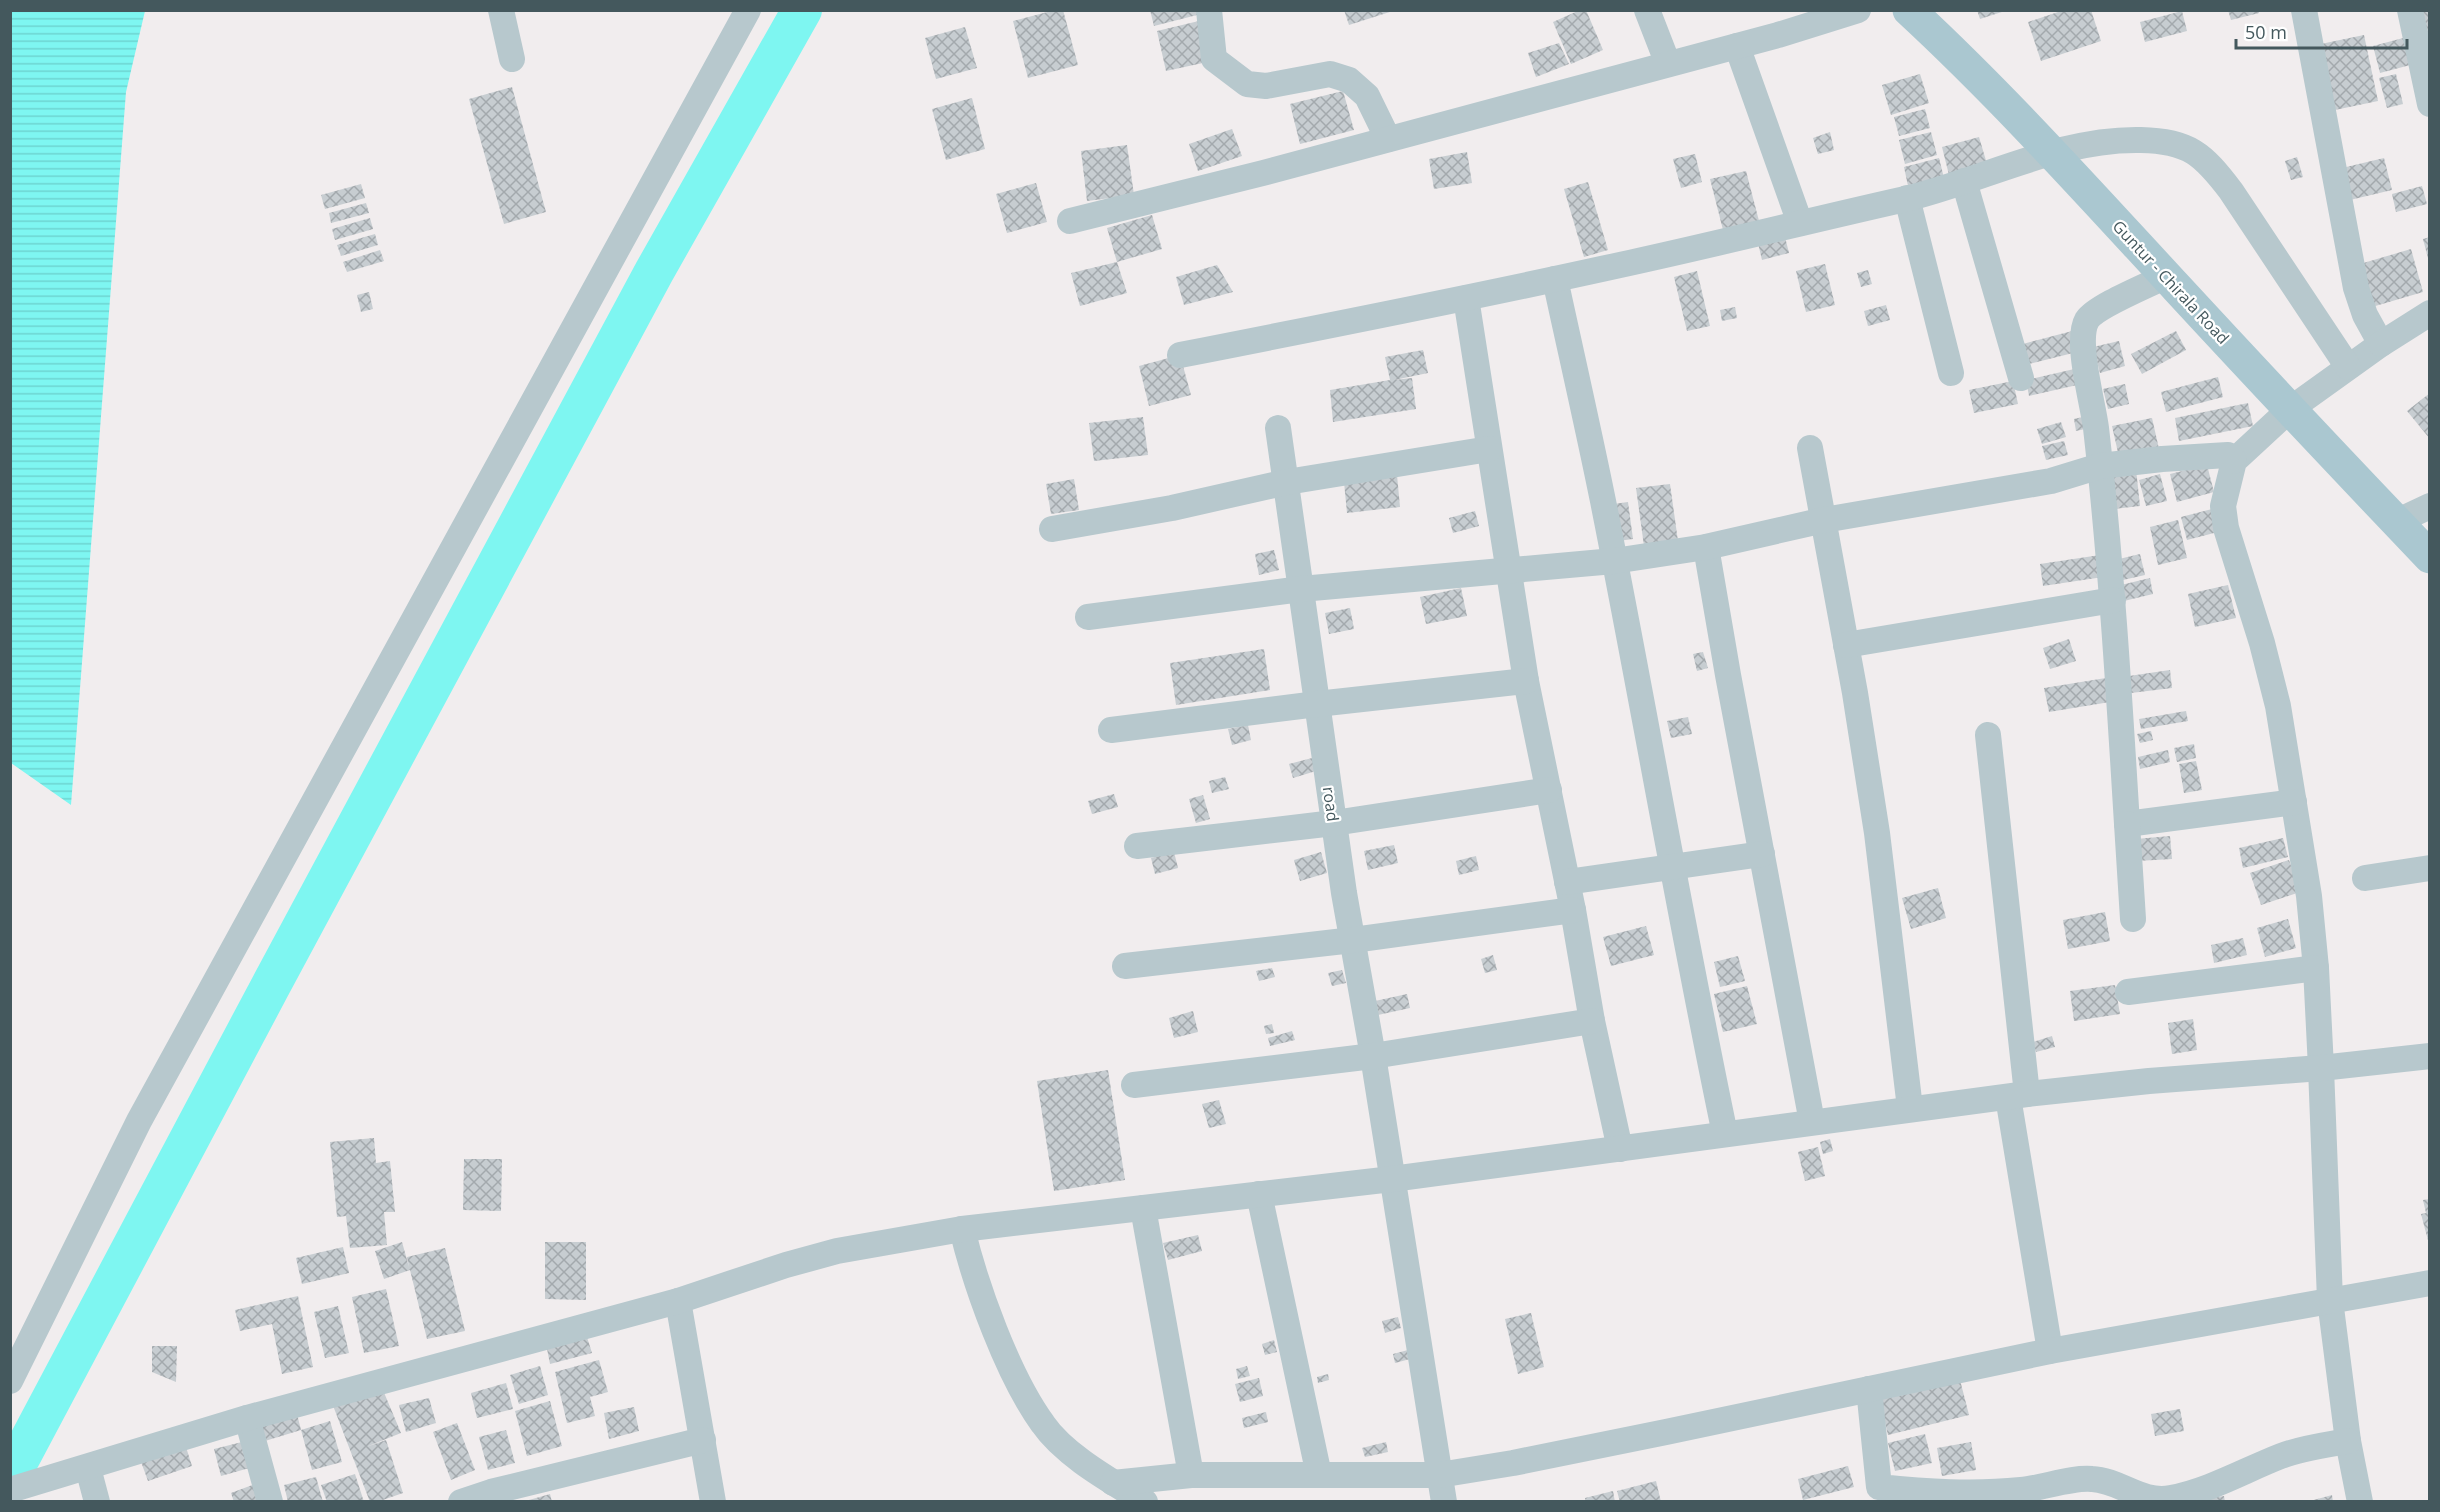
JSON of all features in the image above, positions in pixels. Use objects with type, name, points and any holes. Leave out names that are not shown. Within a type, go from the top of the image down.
[{"type":"main road","name":"Guntur - Chirala Road","points":[[1909,10],[1958,55],[2053,153],[2289,410],[2430,557]]},
{"type":"street","points":[[501,10],[512,59]]},
{"type":"street","points":[[10,1381],[139,1121],[748,10]]},
{"type":"street","points":[[1209,10],[1214,59],[1239,79],[1247,84],[1266,86],[1329,74],[1349,80],[1367,96],[1388,139]]},
{"type":"street","points":[[1647,10],[1668,63]]},
{"type":"street","points":[[1070,221],[1263,173],[1858,10]]},
{"type":"street","points":[[2304,10],[2356,288],[2365,315],[2381,344]]},
{"type":"street","points":[[2410,10],[2430,104]]},
{"type":"street","points":[[1737,45],[1800,223]]},
{"type":"street","points":[[1180,355],[1555,279],[1907,198],[2053,153],[2115,140],[2144,140],[2176,144],[2195,151],[2212,167],[2231,191],[2348,367]]},
{"type":"street","points":[[1964,181],[2021,378]]},
{"type":"street","points":[[1907,198],[1951,373]]},
{"type":"street","points":[[2133,919],[2113,600],[2094,411],[2082,345],[2082,333],[2088,319],[2102,308],[2166,276]]},
{"type":"street","points":[[1555,279],[1614,561],[1692,975],[1725,1134]]},
{"type":"street","points":[[1466,298],[1526,681],[1573,910],[1592,1021],[1620,1149]]},
{"type":"street","points":[[2360,1502],[2348,1441],[2330,1300],[2316,968],[2309,896],[2278,706],[2259,631],[2226,528],[2223,506],[2234,461],[2289,410],[2381,344],[2430,313]]},
{"type":"street","name":"road","points":[[1278,428],[1334,823],[1417,1322],[1444,1502]]},
{"type":"street","points":[[1810,448],[1877,833],[1910,1108]]},
{"type":"street","points":[[1052,529],[1172,508],[1287,482],[1489,449]]},
{"type":"street","points":[[1088,617],[1301,589],[1614,561],[1706,547],[1824,520],[2051,481],[2100,466],[2228,455],[2234,461]]},
{"type":"street","points":[[2396,522],[2430,506]]},
{"type":"street","points":[[1706,547],[1812,1122]]},
{"type":"street","points":[[1846,645],[2113,600]]},
{"type":"street","points":[[1111,730],[1526,681]]},
{"type":"street","points":[[1988,735],[2017,1095],[2050,1351]]},
{"type":"street","points":[[1137,846],[1334,823],[1549,790]]},
{"type":"street","points":[[2127,824],[2294,802]]},
{"type":"street","points":[[1567,882],[1762,854]]},
{"type":"street","points":[[2366,878],[2430,868]]},
{"type":"street","points":[[1125,966],[1353,940],[1573,910]]},
{"type":"street","points":[[2128,992],[2316,968]]},
{"type":"street","points":[[1134,1085],[1373,1056],[1592,1021]]},
{"type":"street","points":[[10,1490],[247,1418],[678,1301],[786,1265],[837,1251],[962,1229],[1392,1179],[1910,1108],[2149,1081],[2321,1068],[2430,1056]]},
{"type":"street","points":[[1259,1194],[1319,1475]]},
{"type":"street","points":[[1143,1208],[1191,1475]]},
{"type":"street","points":[[962,1229],[968,1256],[992,1320],[1017,1380],[1043,1425],[1067,1449],[1113,1483],[1145,1502]]},
{"type":"street","points":[[1113,1483],[1191,1475],[1439,1475],[1590,1448],[2050,1351],[2430,1283]]},
{"type":"street","points":[[678,1301],[713,1502]]},
{"type":"street","points":[[1869,1389],[1880,1494],[2044,1495],[2074,1480],[2093,1479],[2149,1499],[2169,1499],[2214,1484],[2284,1455],[2348,1441]]},
{"type":"street","points":[[247,1418],[270,1502]]},
{"type":"street","points":[[461,1502],[491,1492],[703,1440]]},
{"type":"street","points":[[88,1468],[97,1502]]},
{"type":"water","points":[[11,10],[145,11],[126,92],[71,805],[11,763]]},
{"type":"building","points":[[1063,10],[1078,65],[1028,78],[1013,21]]},
{"type":"building","points":[[1150,10],[1200,10],[1201,14],[1154,26]]},
{"type":"building","points":[[1344,10],[1393,10],[1393,11],[1349,25]]},
{"type":"building","points":[[1580,10],[1586,10],[1603,50],[1571,64],[1553,22]]},
{"type":"building","points":[[1977,10],[2005,10],[2005,11],[1980,19]]},
{"type":"building","points":[[2064,10],[2091,10],[2101,41],[2041,61],[2028,22]]},
{"type":"building","points":[[2228,10],[2259,10],[2259,13],[2231,20]]},
{"type":"building","points":[[2415,10],[2430,10],[2430,32],[2421,34]]},
{"type":"building","points":[[2182,11],[2187,31],[2145,42],[2140,22]]},
{"type":"building","points":[[1203,20],[1212,61],[1166,71],[1157,31]]},
{"type":"building","points":[[965,27],[977,68],[936,79],[925,38]]},
{"type":"building","points":[[2364,35],[2378,101],[2330,111],[2316,45]]},
{"type":"building","points":[[2407,37],[2414,64],[2380,73],[2373,46]]},
{"type":"building","points":[[1559,43],[1569,64],[1536,77],[1528,53]]},
{"type":"building","points":[[1920,74],[1929,103],[1891,115],[1882,85]]},
{"type":"building","points":[[2396,74],[2403,104],[2387,108],[2379,78]]},
{"type":"building","points":[[512,87],[546,212],[504,224],[469,99]]},
{"type":"building","points":[[1343,91],[1354,130],[1300,144],[1290,104]]},
{"type":"building","points":[[972,98],[985,149],[946,160],[932,109]]},
{"type":"building","points":[[1925,109],[1930,128],[1899,136],[1894,117]]},
{"type":"building","points":[[1232,129],[1242,156],[1198,171],[1189,144]]},
{"type":"building","points":[[1830,132],[1834,150],[1818,154],[1813,138]]},
{"type":"building","points":[[1931,132],[1937,155],[1905,164],[1899,140]]},
{"type":"building","points":[[1979,137],[1987,164],[1949,175],[1942,147]]},
{"type":"building","points":[[1127,145],[1134,195],[1087,201],[1081,151]]},
{"type":"building","points":[[1467,152],[1472,183],[1434,189],[1429,159]]},
{"type":"building","points":[[1695,154],[1702,182],[1681,188],[1673,159]]},
{"type":"building","points":[[2297,157],[2303,177],[2291,180],[2285,161]]},
{"type":"building","points":[[1939,158],[1944,178],[1908,186],[1904,167]]},
{"type":"building","points":[[2384,158],[2392,190],[2350,200],[2342,168]]},
{"type":"building","points":[[1746,171],[1759,221],[1723,230],[1710,179]]},
{"type":"building","points":[[1588,182],[1608,250],[1584,257],[1564,189]]},
{"type":"building","points":[[1036,183],[1047,222],[1007,233],[996,194]]},
{"type":"building","points":[[361,184],[365,198],[325,209],[321,195]]},
{"type":"building","points":[[2422,186],[2427,204],[2396,212],[2392,194]]},
{"type":"building","points":[[366,203],[369,213],[331,223],[329,213]]},
{"type":"building","points":[[1152,215],[1162,249],[1117,262],[1107,228]]},
{"type":"building","points":[[370,218],[373,229],[335,240],[332,229]]},
{"type":"building","points":[[1784,233],[1789,253],[1762,260],[1757,239]]},
{"type":"building","points":[[375,234],[378,245],[341,256],[337,245]]},
{"type":"building","points":[[2430,237],[2430,262],[2429,262],[2423,239]]},
{"type":"building","points":[[2411,249],[2423,292],[2372,307],[2360,264]]},
{"type":"building","points":[[380,250],[384,261],[347,272],[343,262]]},
{"type":"building","points":[[1117,262],[1127,293],[1080,306],[1071,273]]},
{"type":"building","points":[[1825,264],[1835,305],[1806,312],[1796,271]]},
{"type":"building","points":[[1217,265],[1233,292],[1184,305],[1176,277]]},
{"type":"building","points":[[1868,270],[1872,284],[1861,287],[1857,273]]},
{"type":"building","points":[[1697,271],[1710,326],[1687,331],[1674,277]]},
{"type":"building","points":[[369,292],[373,309],[361,312],[357,295]]},
{"type":"building","points":[[1886,305],[1890,320],[1868,326],[1864,311]]},
{"type":"building","points":[[1735,307],[1737,318],[1722,321],[1720,310]]},
{"type":"building","points":[[2076,330],[2081,351],[2025,365],[2019,345]]},
{"type":"building","points":[[2176,331],[2186,350],[2142,374],[2131,354]]},
{"type":"building","points":[[2119,341],[2125,366],[2100,373],[2093,347]]},
{"type":"building","points":[[1423,350],[1428,373],[1394,380],[1412,378],[1416,409],[1333,422],[1330,390],[1390,380],[1385,357]]},
{"type":"building","points":[[1180,355],[1191,395],[1149,406],[1139,366]]},
{"type":"building","points":[[2083,367],[2086,383],[2029,396],[2026,380]]},
{"type":"building","points":[[2218,377],[2223,397],[2166,412],[2161,392]]},
{"type":"building","points":[[2013,381],[2018,404],[1974,413],[1969,390]]},
{"type":"building","points":[[2125,384],[2129,404],[2108,409],[2103,389]]},
{"type":"building","points":[[2430,393],[2430,439],[2407,411]]},
{"type":"building","points":[[2248,403],[2253,426],[2179,441],[2175,418]]},
{"type":"building","points":[[2091,415],[2094,427],[2076,431],[2074,419]]},
{"type":"building","points":[[1143,417],[1148,455],[1094,461],[1089,423]]},
{"type":"building","points":[[2152,418],[2159,449],[2119,457],[2112,426]]},
{"type":"building","points":[[2061,422],[2066,437],[2042,444],[2037,429]]},
{"type":"building","points":[[2064,441],[2068,455],[2046,460],[2042,446]]},
{"type":"building","points":[[2207,465],[2214,492],[2177,502],[2170,474]]},
{"type":"building","points":[[2136,469],[2140,506],[2114,509],[2110,472]]},
{"type":"building","points":[[2160,474],[2167,501],[2146,506],[2139,480]]},
{"type":"building","points":[[1397,475],[1400,507],[1347,513],[1344,482]]},
{"type":"building","points":[[1074,479],[1079,510],[1051,514],[1046,484]]},
{"type":"building","points":[[1670,484],[1678,541],[1644,546],[1636,488]]},
{"type":"building","points":[[1628,502],[1633,539],[1618,541],[1614,504]]},
{"type":"building","points":[[2212,509],[2218,532],[2187,540],[2181,517]]},
{"type":"building","points":[[1475,511],[1479,526],[1453,533],[1449,518]]},
{"type":"building","points":[[2178,520],[2187,558],[2158,565],[2150,527]]},
{"type":"building","points":[[1274,550],[1279,570],[1259,575],[1255,554]]},
{"type":"building","points":[[2140,554],[2145,575],[2123,580],[2119,559]]},
{"type":"building","points":[[2100,555],[2103,577],[2043,586],[2040,564]]},
{"type":"building","points":[[2150,578],[2153,594],[2124,601],[2121,585]]},
{"type":"building","points":[[2228,585],[2236,618],[2195,627],[2188,594]]},
{"type":"building","points":[[1461,588],[1467,616],[1426,624],[1420,597]]},
{"type":"building","points":[[1350,608],[1354,629],[1329,634],[1325,613]]},
{"type":"building","points":[[2069,639],[2076,661],[2050,669],[2043,648]]},
{"type":"building","points":[[1264,649],[1270,690],[1176,705],[1170,663]]},
{"type":"building","points":[[1703,652],[1708,668],[1697,671],[1693,654]]},
{"type":"building","points":[[2170,670],[2172,688],[2131,693],[2129,676]]},
{"type":"building","points":[[2112,677],[2116,701],[2049,712],[2044,688]]},
{"type":"building","points":[[2186,711],[2188,721],[2141,729],[2139,719]]},
{"type":"building","points":[[1688,717],[1692,734],[1671,738],[1667,721]]},
{"type":"building","points":[[1248,725],[1251,740],[1232,745],[1228,729]]},
{"type":"building","points":[[2151,731],[2153,740],[2140,743],[2137,734]]},
{"type":"building","points":[[2194,744],[2196,758],[2177,762],[2174,748]]},
{"type":"building","points":[[2168,750],[2170,762],[2140,769],[2138,757]]},
{"type":"building","points":[[1312,758],[1316,771],[1293,778],[1289,764]]},
{"type":"building","points":[[2196,761],[2202,790],[2184,793],[2179,764]]},
{"type":"building","points":[[1225,777],[1229,789],[1212,793],[1209,781]]},
{"type":"building","points":[[1114,794],[1118,807],[1092,814],[1088,801]]},
{"type":"building","points":[[1203,795],[1210,819],[1196,823],[1189,799]]},
{"type":"building","points":[[2170,836],[2172,859],[2137,861],[2136,839]]},
{"type":"building","points":[[2283,838],[2288,857],[2243,868],[2239,848]]},
{"type":"building","points":[[1394,845],[1398,863],[1368,870],[1364,851]]},
{"type":"building","points":[[1174,852],[1178,868],[1155,874],[1151,858]]},
{"type":"building","points":[[1321,852],[1327,873],[1300,881],[1294,860]]},
{"type":"building","points":[[1476,856],[1479,870],[1459,875],[1456,861]]},
{"type":"building","points":[[2289,860],[2300,892],[2261,905],[2250,873]]},
{"type":"building","points":[[1938,888],[1946,918],[1911,929],[1902,898]]},
{"type":"building","points":[[2105,912],[2110,941],[2068,949],[2063,920]]},
{"type":"building","points":[[2288,919],[2296,948],[2265,957],[2257,928]]},
{"type":"building","points":[[1646,926],[1654,955],[1611,966],[1603,937]]},
{"type":"building","points":[[2243,938],[2247,955],[2214,963],[2211,945]]},
{"type":"building","points":[[1493,955],[1497,970],[1485,973],[1481,959]]},
{"type":"building","points":[[1738,956],[1745,981],[1720,987],[1714,962]]},
{"type":"building","points":[[1272,968],[1275,977],[1259,981],[1256,971]]},
{"type":"building","points":[[1342,970],[1346,983],[1332,986],[1328,973]]},
{"type":"building","points":[[2115,985],[2120,1014],[2074,1021],[2070,991]]},
{"type":"building","points":[[1747,986],[1757,1024],[1723,1032],[1714,994]]},
{"type":"building","points":[[1407,994],[1410,1008],[1378,1015],[1375,1001]]},
{"type":"building","points":[[1193,1011],[1198,1032],[1174,1038],[1169,1018]]},
{"type":"building","points":[[2193,1019],[2197,1050],[2172,1054],[2168,1023]]},
{"type":"building","points":[[1272,1024],[1274,1033],[1266,1034],[1264,1026]]},
{"type":"building","points":[[1292,1031],[1295,1040],[1270,1046],[1268,1038]]},
{"type":"building","points":[[2052,1036],[2055,1047],[2036,1052],[2033,1042]]},
{"type":"building","points":[[1108,1070],[1125,1180],[1054,1191],[1037,1081]]},
{"type":"building","points":[[1219,1100],[1226,1124],[1209,1128],[1202,1104]]},
{"type":"building","points":[[374,1138],[376,1163],[390,1161],[395,1212],[384,1212],[387,1245],[350,1248],[346,1216],[337,1217],[330,1142]]},
{"type":"building","points":[[1830,1139],[1833,1151],[1823,1154],[1820,1142]]},
{"type":"building","points":[[1818,1147],[1825,1176],[1805,1181],[1798,1152]]},
{"type":"building","points":[[464,1159],[502,1159],[501,1211],[463,1210]]},
{"type":"building","points":[[2430,1199],[2429,1244],[2421,1214],[2426,1213],[2423,1200]]},
{"type":"building","points":[[1198,1235],[1202,1251],[1168,1260],[1163,1243]]},
{"type":"building","points":[[402,1242],[409,1267],[407,1257],[445,1248],[465,1331],[427,1339],[410,1270],[384,1279],[375,1251]]},
{"type":"building","points":[[545,1242],[586,1242],[586,1300],[545,1299]]},
{"type":"building","points":[[343,1247],[349,1273],[302,1284],[296,1258]]},
{"type":"building","points":[[386,1289],[399,1346],[364,1353],[352,1297]]},
{"type":"building","points":[[298,1296],[313,1367],[282,1374],[272,1324],[240,1331],[235,1310]]},
{"type":"building","points":[[338,1306],[349,1353],[325,1358],[314,1312]]},
{"type":"building","points":[[1531,1313],[1544,1367],[1518,1374],[1505,1319]]},
{"type":"building","points":[[1398,1317],[1401,1328],[1385,1333],[1382,1321]]},
{"type":"building","points":[[586,1334],[592,1353],[550,1364],[546,1344]]},
{"type":"building","points":[[1274,1340],[1277,1352],[1265,1355],[1262,1344]]},
{"type":"building","points":[[152,1346],[177,1346],[176,1382],[152,1372]]},
{"type":"building","points":[[1408,1350],[1410,1359],[1395,1363],[1393,1354]]},
{"type":"building","points":[[599,1360],[608,1392],[590,1397],[595,1416],[567,1423],[555,1372]]},
{"type":"building","points":[[540,1366],[548,1395],[519,1404],[510,1375]]},
{"type":"building","points":[[1247,1366],[1250,1376],[1238,1379],[1236,1369]]},
{"type":"building","points":[[1328,1374],[1329,1380],[1318,1383],[1317,1377]]},
{"type":"building","points":[[1959,1376],[1969,1415],[1888,1435],[1878,1395]]},
{"type":"building","points":[[1259,1378],[1263,1396],[1240,1402],[1235,1384]]},
{"type":"building","points":[[380,1383],[401,1433],[366,1447],[386,1440],[403,1493],[377,1502],[370,1502],[332,1403]]},
{"type":"building","points":[[506,1383],[513,1409],[477,1418],[471,1393]]},
{"type":"building","points":[[429,1398],[436,1423],[406,1432],[399,1405]]},
{"type":"building","points":[[550,1401],[562,1446],[527,1456],[515,1411]]},
{"type":"building","points":[[634,1407],[639,1431],[609,1439],[604,1413]]},
{"type":"building","points":[[2180,1409],[2184,1431],[2155,1436],[2151,1414]]},
{"type":"building","points":[[296,1410],[301,1430],[265,1441],[259,1421]]},
{"type":"building","points":[[1266,1412],[1268,1422],[1244,1428],[1242,1418]]},
{"type":"building","points":[[330,1421],[342,1462],[312,1470],[301,1430]]},
{"type":"building","points":[[457,1423],[475,1470],[451,1480],[433,1432]]},
{"type":"building","points":[[506,1430],[515,1463],[488,1470],[479,1437]]},
{"type":"building","points":[[1925,1434],[1932,1463],[1895,1471],[1888,1443]]},
{"type":"building","points":[[246,1441],[253,1467],[221,1476],[214,1449]]},
{"type":"building","points":[[1386,1442],[1388,1452],[1365,1457],[1362,1448]]},
{"type":"building","points":[[1971,1442],[1976,1470],[1942,1476],[1937,1448]]},
{"type":"building","points":[[185,1444],[192,1466],[148,1481],[140,1459]]},
{"type":"building","points":[[1848,1466],[1854,1487],[1803,1500],[1798,1479]]},
{"type":"building","points":[[355,1474],[364,1502],[327,1502],[321,1485]]},
{"type":"building","points":[[316,1477],[323,1502],[288,1502],[284,1485]]},
{"type":"building","points":[[1656,1481],[1661,1502],[1620,1502],[1617,1491]]},
{"type":"building","points":[[255,1484],[262,1502],[234,1502],[231,1493]]},
{"type":"building","points":[[1613,1491],[1615,1502],[1586,1502],[1585,1498]]},
{"type":"building","points":[[550,1494],[552,1502],[530,1502],[529,1500]]},
{"type":"building","points":[[2332,1495],[2333,1502],[2310,1502],[2310,1501]]},
{"type":"building","points":[[2224,1496],[2225,1502],[2204,1502],[2203,1499]]},
{"type":"waterway","points":[[10,1477],[654,272],[802,10]]}]
